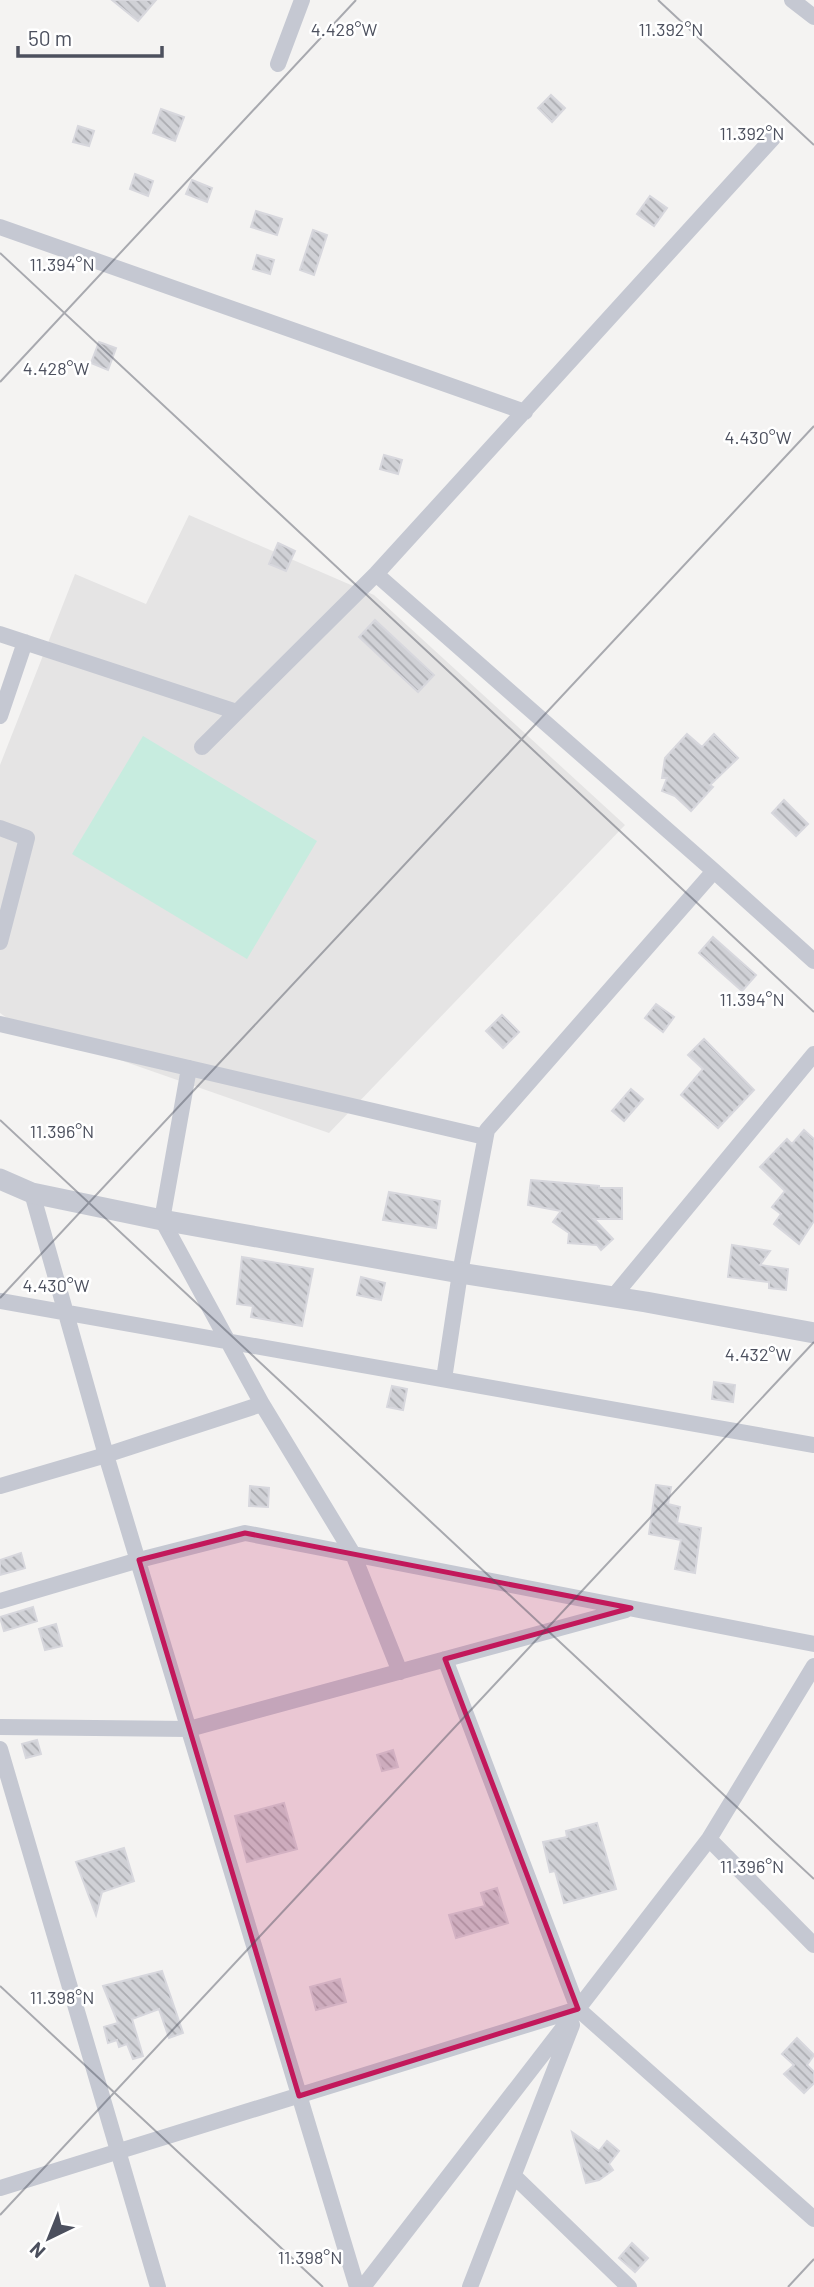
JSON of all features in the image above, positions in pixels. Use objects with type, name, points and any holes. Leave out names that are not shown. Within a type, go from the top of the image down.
[{"type":"street","points":[[278,64],[302,0]]},
{"type":"street","points":[[792,0],[814,17]]},
{"type":"street","points":[[202,747],[376,574],[773,138]]},
{"type":"street","points":[[0,227],[524,412]]},
{"type":"street","points":[[376,574],[814,961]]},
{"type":"street","points":[[0,634],[237,712]]},
{"type":"street","points":[[0,716],[25,642]]},
{"type":"street","points":[[0,828],[27,838],[0,942]]},
{"type":"street","points":[[444,1379],[460,1273],[487,1130],[714,871]]},
{"type":"street","points":[[0,1024],[485,1138]]},
{"type":"street","points":[[613,1297],[814,1054]]},
{"type":"street","points":[[188,1068],[162,1220],[262,1404],[353,1553],[400,1672]]},
{"type":"street","points":[[0,1180],[32,1193],[162,1220],[814,1333]]},
{"type":"street","points":[[32,1193],[106,1455],[357,2287]]},
{"type":"street","points":[[0,1301],[814,1445]]},
{"type":"street","points":[[0,1486],[262,1404]]},
{"type":"street","points":[[0,1601],[139,1560],[245,1533],[814,1644]]},
{"type":"street","points":[[0,1727],[189,1729],[631,1608]]},
{"type":"street","points":[[445,1659],[578,2009],[814,2219]]},
{"type":"street","points":[[363,2287],[709,1839],[809,1687],[814,1667]]},
{"type":"street","points":[[0,1749],[158,2287]]},
{"type":"street","points":[[709,1839],[814,1945]]},
{"type":"street","points":[[0,2188],[578,2009]]},
{"type":"street","points":[[470,2287],[578,2009]]},
{"type":"street","points":[[514,2176],[629,2287]]},
{"type":"highlighted area","points":[[245,1533],[631,1608],[445,1659],[578,2009],[299,2096],[139,1560]]},
{"type":"shaded area","points":[[189,515],[374,595],[625,825],[329,1133],[14,1023],[0,1013],[0,765],[75,574],[146,604]]},
{"type":"green space","points":[[143,736],[317,841],[247,959],[72,854]]},
{"type":"building","points":[[112,0],[156,0],[138,21]]},
{"type":"building","points":[[551,95],[565,108],[552,122],[538,108]]},
{"type":"building","points":[[161,109],[184,117],[175,141],[153,133]]},
{"type":"building","points":[[78,126],[94,131],[89,146],[73,142]]},
{"type":"building","points":[[135,174],[153,181],[148,196],[130,189]]},
{"type":"building","points":[[192,180],[212,188],[207,202],[186,194]]},
{"type":"building","points":[[650,196],[667,208],[654,226],[637,214]]},
{"type":"building","points":[[256,211],[282,219],[277,235],[251,227]]},
{"type":"building","points":[[313,230],[327,235],[314,275],[300,270]]},
{"type":"building","points":[[257,255],[274,260],[270,274],[253,269]]},
{"type":"building","points":[[99,342],[116,348],[108,370],[91,363]]},
{"type":"building","points":[[384,455],[402,460],[398,474],[380,469]]},
{"type":"building","points":[[278,543],[295,551],[286,571],[269,564]]},
{"type":"building","points":[[375,620],[434,675],[418,692],[359,637]]},
{"type":"building","points":[[687,734],[702,747],[714,734],[738,758],[710,785],[713,787],[691,811],[675,796],[662,791],[667,778],[662,778],[665,758]]},
{"type":"building","points":[[784,800],[808,824],[796,836],[772,813]]},
{"type":"building","points":[[713,937],[756,975],[742,991],[699,953]]},
{"type":"building","points":[[656,1004],[674,1017],[663,1032],[645,1018]]},
{"type":"building","points":[[502,1015],[519,1032],[503,1048],[486,1031]]},
{"type":"building","points":[[704,1039],[754,1090],[718,1128],[681,1095],[703,1069],[688,1055]]},
{"type":"building","points":[[631,1089],[643,1099],[624,1121],[612,1111]]},
{"type":"building","points":[[804,1130],[814,1139],[814,1221],[799,1244],[774,1224],[781,1214],[772,1207],[785,1191],[760,1167],[787,1139],[792,1144]]},
{"type":"building","points":[[531,1180],[622,1188],[622,1219],[594,1219],[613,1239],[601,1250],[597,1245],[568,1243],[569,1233],[553,1222],[561,1211],[528,1205]]},
{"type":"building","points":[[389,1192],[440,1201],[436,1228],[383,1220]]},
{"type":"building","points":[[732,1245],[770,1251],[760,1265],[788,1269],[786,1290],[769,1288],[769,1282],[728,1277]]},
{"type":"building","points":[[242,1257],[313,1269],[302,1326],[251,1317],[253,1306],[237,1304]]},
{"type":"building","points":[[361,1277],[385,1283],[381,1300],[357,1295]]},
{"type":"building","points":[[714,1382],[735,1385],[733,1402],[712,1399]]},
{"type":"building","points":[[392,1386],[407,1389],[403,1410],[387,1407]]},
{"type":"building","points":[[656,1485],[671,1487],[668,1504],[680,1507],[677,1523],[701,1528],[695,1573],[675,1569],[681,1540],[649,1534]]},
{"type":"building","points":[[250,1486],[269,1488],[268,1507],[249,1506]]},
{"type":"building","points":[[21,1553],[25,1568],[0,1575],[0,1560]]},
{"type":"building","points":[[33,1607],[37,1621],[4,1631],[0,1617]]},
{"type":"building","points":[[56,1624],[62,1646],[45,1650],[39,1629]]},
{"type":"building","points":[[37,1740],[41,1754],[26,1758],[22,1744]]},
{"type":"building","points":[[393,1750],[398,1767],[382,1771],[377,1755]]},
{"type":"building","points":[[284,1803],[297,1849],[247,1862],[235,1816]]},
{"type":"building","points":[[597,1823],[616,1889],[564,1903],[555,1871],[550,1872],[543,1842],[567,1837],[566,1831]]},
{"type":"building","points":[[124,1848],[134,1881],[102,1892],[96,1915],[76,1862]]},
{"type":"building","points":[[497,1888],[508,1923],[456,1938],[449,1915],[485,1906],[481,1893]]},
{"type":"building","points":[[162,1971],[183,2033],[169,2038],[159,2009],[132,2019],[143,2056],[133,2059],[127,2044],[119,2047],[117,2040],[108,2043],[104,2027],[118,2023],[103,1986]]},
{"type":"building","points":[[340,1979],[346,2002],[316,2010],[310,1987]]},
{"type":"building","points":[[797,2038],[814,2055],[807,2065],[814,2072],[814,2083],[804,2093],[784,2074],[794,2065],[782,2054]]},
{"type":"building","points":[[572,2132],[599,2151],[607,2141],[619,2151],[609,2164],[613,2170],[599,2180],[586,2183]]},
{"type":"building","points":[[632,2243],[648,2258],[635,2272],[619,2258]]}]
